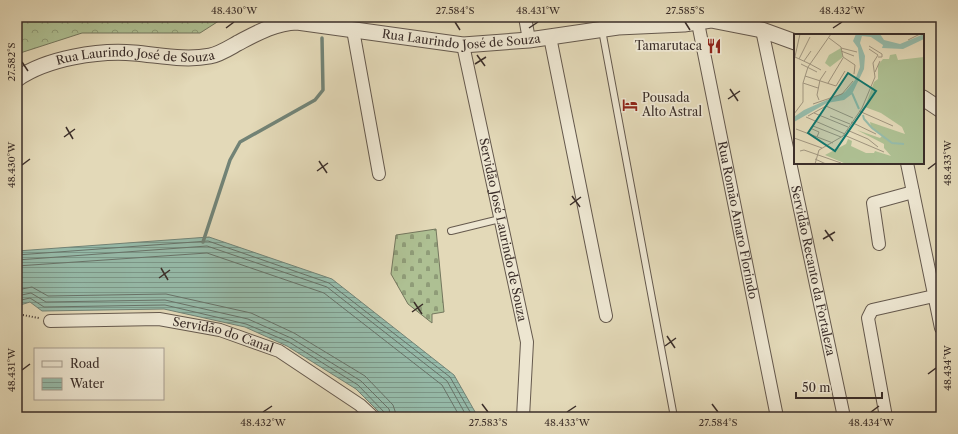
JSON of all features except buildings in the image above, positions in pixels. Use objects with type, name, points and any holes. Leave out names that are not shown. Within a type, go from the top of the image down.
[{"type":"street","points":[[525,17],[529,40]]},
{"type":"street","name":"Rua Laurindo José de Souza","points":[[17,79],[42,67],[84,54],[132,53],[184,58],[212,56],[272,26],[284,23],[311,22],[348,25],[463,45],[529,40],[602,29],[634,22],[712,20],[762,30],[794,42]]},
{"type":"street","name":"Rua Romão Amaro Florindo","points":[[712,20],[777,417]]},
{"type":"street","points":[[348,25],[379,174]]},
{"type":"street","name":"Servidão Recanto da Fortaleza","points":[[762,30],[844,417]]},
{"type":"street","points":[[550,37],[606,316]]},
{"type":"street","name":"Servidão José Laurindo de Souza","points":[[463,45],[527,342],[523,417]]},
{"type":"street","points":[[924,99],[941,110]]},
{"type":"street","points":[[907,164],[941,328]]},
{"type":"street","points":[[879,244],[873,203],[913,192]]},
{"type":"street","points":[[886,417],[868,318],[872,310],[934,296]]},
{"type":"street","name":"Servidão do Canal","points":[[50,321],[159,319],[220,330],[279,351],[360,405],[373,417]]},
{"type":"lane","points":[[602,29],[674,417]]},
{"type":"lane","points":[[450,231],[500,219]]},
{"type":"path","points":[[17,314],[50,321]]},
{"type":"green space","points":[[17,17],[225,17],[200,33],[82,33],[17,54]]},
{"type":"green space","points":[[436,229],[444,312],[432,314],[432,323],[408,304],[391,274],[396,235]]},
{"type":"water","points":[[209,237],[332,279],[454,375],[478,417],[384,417],[356,389],[287,346],[245,327],[164,309],[42,311],[30,302],[17,306],[17,251]]},
{"type":"waterway","points":[[203,242],[230,160],[240,142],[315,100],[323,90],[322,38]]},
{"type":"place","name":"Tamarutaca","points":[[714,46]]},
{"type":"place","name":"Pousada Alto Astral","points":[[630,105]]}]
